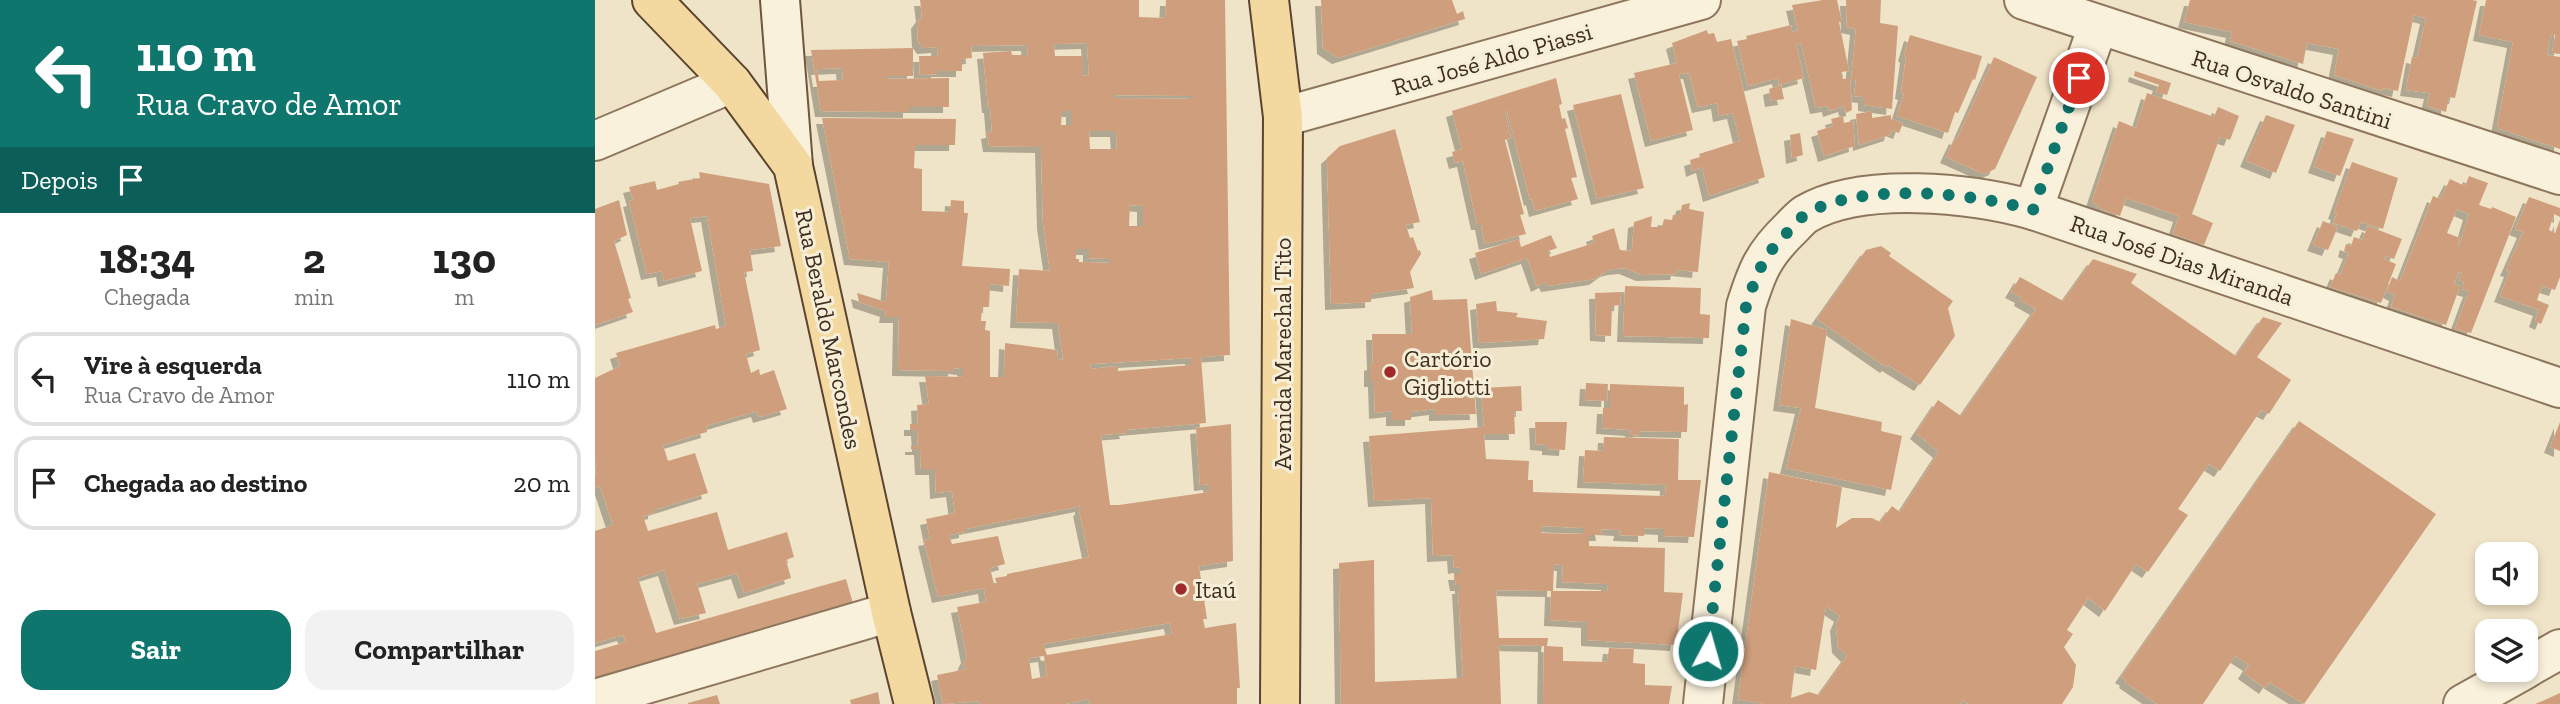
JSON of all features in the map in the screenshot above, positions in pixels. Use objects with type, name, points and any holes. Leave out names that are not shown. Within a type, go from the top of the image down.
[{"type":"main road","name":"Rua Beraldo Marcondes","points":[[652,0],[732,83],[793,166],[891,612],[914,704]]},
{"type":"main road","name":"Avenida Marechal Tito","points":[[1271,2],[1283,117],[1280,704]]},
{"type":"street","points":[[780,0],[793,166]]},
{"type":"street","name":"Rua José Aldo Piassi","points":[[1283,117],[1701,0]]},
{"type":"street","name":"Rua Osvaldo Santini","points":[[2024,0],[2560,175]]},
{"type":"street","points":[[2033,210],[2098,26]]},
{"type":"street","points":[[595,141],[732,83]]},
{"type":"street","name":"Rua José Dias Miranda","points":[[1703,704],[1746,306],[1759,266],[1776,243],[1806,214],[1855,195],[1932,194],[1997,200],[2560,388]]},
{"type":"street","points":[[595,699],[891,612]]},
{"type":"street","points":[[2538,662],[2560,649]]},
{"type":"street","points":[[2463,704],[2502,682]]},
{"type":"building","points":[[920,0],[1139,0],[1139,17],[1165,18],[1166,0],[1225,0],[1230,355],[1201,357],[1206,423],[1125,430],[1126,433],[1101,435],[1110,505],[1119,505],[1209,492],[1209,484],[1200,485],[1196,428],[1231,424],[1233,561],[1199,566],[1207,619],[1203,619],[1205,628],[1236,623],[1240,688],[1237,688],[1237,704],[1090,704],[1089,699],[1065,704],[980,704],[979,701],[943,704],[937,675],[967,669],[963,665],[967,657],[957,607],[986,602],[984,588],[938,597],[924,540],[930,539],[926,519],[955,513],[952,491],[936,493],[935,469],[921,469],[920,449],[911,449],[911,446],[918,446],[917,430],[910,430],[910,424],[918,424],[917,405],[929,404],[925,376],[963,377],[963,369],[898,370],[899,317],[885,317],[886,311],[859,302],[857,293],[886,302],[889,262],[850,259],[822,118],[956,119],[955,145],[915,145],[914,168],[922,169],[922,211],[950,212],[951,200],[964,201],[964,213],[968,213],[962,266],[1010,269],[1009,286],[990,284],[989,307],[982,307],[981,321],[986,321],[985,330],[990,331],[990,377],[1004,377],[1005,343],[1057,350],[1058,359],[1063,360],[1058,323],[1016,322],[1019,269],[1050,271],[1043,223],[1041,147],[989,146],[987,133],[992,132],[983,53],[1011,51],[1012,55],[1028,55],[1027,45],[971,46],[972,58],[962,59],[962,71],[937,71],[937,74],[920,75],[919,56],[938,56],[937,47],[923,48],[918,41],[917,23],[922,16]],"holes":[[[1087,43],[1089,75],[1083,76],[1083,56],[1055,56],[1054,44]],[[1114,95],[1192,96],[1192,99],[1114,98]],[[1062,111],[1072,111],[1072,125],[1061,125]],[[1089,131],[1116,131],[1117,149],[1090,149]],[[1130,205],[1143,206],[1143,226],[1129,226]],[[1076,249],[1089,249],[1089,258],[1110,259],[1110,263],[1079,262],[1079,259],[1076,259]],[[1191,358],[1191,365],[1118,371],[1118,366],[1091,369],[1090,364]],[[1081,506],[1079,510],[1089,557],[1007,574],[995,578],[997,584],[994,584],[990,568],[1005,564],[998,536],[952,544],[949,535],[965,532],[965,529]],[[1170,623],[1172,634],[1047,655],[1043,644]],[[1044,656],[1047,676],[1032,679],[1029,658]]]},
{"type":"building","points":[[1321,0],[1452,0],[1457,14],[1463,11],[1465,19],[1338,58],[1323,48]]},
{"type":"building","points":[[1837,0],[1842,22],[1839,22],[1849,71],[1841,72],[1843,79],[1850,78],[1852,110],[1846,113],[1844,106],[1829,111],[1828,106],[1816,108],[1801,43],[1796,44],[1804,78],[1779,85],[1778,78],[1748,86],[1737,41],[1747,39],[1746,36],[1791,25],[1792,32],[1798,30],[1792,5]]},
{"type":"building","points":[[1846,0],[1881,0],[1880,23],[1898,26],[1892,109],[1864,105],[1864,97],[1854,96],[1856,80],[1851,80],[1856,29],[1847,27]]},
{"type":"building","points":[[2190,0],[2477,1],[2455,98],[2449,97],[2446,112],[2427,106],[2430,93],[2406,90],[2412,57],[2417,58],[2426,18],[2414,15],[2398,91],[2383,88],[2382,91],[2334,75],[2339,49],[2307,43],[2303,64],[2230,41],[2232,32],[2184,22]]},
{"type":"building","points":[[2486,0],[2560,0],[2560,54],[2552,53],[2555,35],[2551,34],[2547,55],[2560,57],[2560,149],[2497,128],[2513,42],[2479,35]]},
{"type":"building","points":[[1707,30],[1708,34],[1714,33],[1717,42],[1731,39],[1765,177],[1709,196],[1702,167],[1692,171],[1690,160],[1700,157],[1699,154],[1740,141],[1733,113],[1719,116],[1717,103],[1698,107],[1689,73],[1679,74],[1693,130],[1651,141],[1634,73],[1677,63],[1672,43]]},
{"type":"building","points":[[1910,35],[1982,56],[1975,80],[1973,79],[1958,113],[1955,112],[1948,133],[1897,116],[1904,94],[1901,93],[1906,57],[1904,55]]},
{"type":"building","points":[[913,48],[913,76],[887,76],[887,79],[949,78],[949,107],[909,107],[909,112],[821,111],[811,50]],"holes":[[[842,68],[843,80],[819,81],[817,69]]]},
{"type":"building","points":[[1994,57],[2037,77],[1995,169],[1984,174],[1946,157],[1955,138],[1957,139]]},
{"type":"building","points":[[2135,71],[2171,83],[2167,95],[2156,92],[2159,85],[2134,76]]},
{"type":"building","points":[[1556,78],[1562,104],[1559,105],[1562,119],[1565,118],[1568,128],[1565,129],[1577,177],[1571,178],[1578,199],[1535,211],[1507,111],[1505,112],[1511,138],[1505,140],[1524,214],[1520,215],[1526,234],[1485,244],[1481,224],[1477,224],[1463,161],[1455,163],[1452,152],[1462,149],[1452,111]]},
{"type":"building","points":[[1781,85],[1784,99],[1771,101],[1769,89]]},
{"type":"building","points":[[2147,93],[2214,117],[2218,107],[2239,116],[2230,140],[2220,137],[2192,214],[2213,223],[2204,245],[2173,234],[2179,216],[2126,198],[2120,216],[2101,209],[2092,201],[2119,121],[2136,128]]},
{"type":"building","points":[[1621,94],[1644,188],[1597,199],[1573,105]]},
{"type":"building","points":[[1872,111],[1872,118],[1891,115],[1891,119],[1903,123],[1899,133],[1891,130],[1890,135],[1859,145],[1856,114]]},
{"type":"building","points":[[2266,115],[2295,125],[2276,173],[2246,161]]},
{"type":"building","points":[[1843,116],[1844,123],[1853,121],[1855,146],[1824,156],[1817,131],[1833,126],[1831,119]]},
{"type":"building","points":[[1395,129],[1420,222],[1406,225],[1410,238],[1413,237],[1421,254],[1410,272],[1414,288],[1371,294],[1371,302],[1331,304],[1327,158],[1340,146]]},
{"type":"building","points":[[2327,131],[2354,139],[2340,176],[2314,167]]},
{"type":"building","points":[[1800,133],[1803,155],[1792,158],[1790,135]]},
{"type":"building","points":[[2352,162],[2398,178],[2383,229],[2361,222],[2357,231],[2333,223]]},
{"type":"building","points":[[699,172],[769,184],[781,246],[750,250],[753,271],[744,272],[760,350],[746,354],[751,373],[759,369],[760,375],[774,370],[787,409],[759,417],[757,411],[706,426],[707,432],[663,445],[668,461],[695,453],[708,493],[643,516],[648,531],[717,512],[728,550],[787,532],[794,557],[786,560],[791,578],[744,593],[737,573],[697,584],[706,613],[680,619],[664,570],[638,578],[656,633],[846,579],[854,607],[595,684],[595,651],[626,642],[623,635],[595,643],[595,531],[613,525],[600,486],[595,488],[595,378],[620,366],[616,353],[715,325],[716,329],[726,326],[707,216],[690,218],[702,271],[664,281],[662,271],[647,274],[629,201],[633,200],[629,187],[655,181],[657,190],[700,178]]},
{"type":"building","points":[[2469,176],[2488,183],[2479,205],[2491,209],[2492,207],[2516,217],[2471,333],[2455,329],[2469,291],[2462,289],[2464,282],[2459,280],[2462,273],[2459,272],[2454,284],[2460,286],[2446,325],[2391,307],[2395,295],[2387,291],[2392,277],[2400,281],[2433,196],[2440,199],[2450,179],[2465,186]],"holes":[[[2457,209],[2469,214],[2459,247],[2457,245],[2460,238],[2447,233]]]},
{"type":"building","points":[[2529,197],[2560,208],[2560,217],[2554,214],[2549,230],[2555,233],[2560,220],[2560,277],[2555,290],[2542,286],[2537,300],[2549,305],[2541,324],[2535,321],[2539,310],[2500,296],[2510,271],[2506,270],[2523,232],[2515,229]]},
{"type":"building","points":[[619,200],[627,235],[614,241],[633,312],[595,325],[595,209]]},
{"type":"building","points":[[1690,203],[1689,209],[1704,212],[1698,272],[1677,270],[1676,274],[1642,275],[1625,268],[1606,271],[1595,279],[1547,286],[1545,282],[1537,286],[1527,258],[1481,274],[1475,253],[1519,239],[1521,247],[1551,235],[1557,248],[1548,251],[1550,257],[1594,243],[1592,236],[1614,228],[1620,250],[1632,251],[1634,222],[1652,216],[1651,227],[1662,227],[1664,219],[1672,220],[1673,215],[1680,215],[1682,205]]},
{"type":"building","points":[[2323,221],[2338,227],[2328,250],[2313,245]]},
{"type":"building","points":[[2368,226],[2402,239],[2394,259],[2386,256],[2384,259],[2396,264],[2381,303],[2330,287],[2336,273],[2340,275],[2349,253],[2344,251],[2346,244],[2351,246],[2354,237],[2362,240]]},
{"type":"building","points":[[1881,246],[1891,253],[1889,256],[1953,301],[1948,308],[1955,336],[1920,385],[1888,365],[1886,367],[1817,319],[1866,250]]},
{"type":"building","points":[[2093,259],[2137,274],[2131,283],[2236,356],[2263,317],[2282,323],[2257,357],[2291,380],[2269,414],[2261,410],[2220,471],[2209,464],[2178,509],[2188,515],[2148,572],[2136,564],[2105,611],[2088,598],[2067,630],[2073,634],[2064,647],[2076,665],[2073,687],[2062,704],[1968,704],[1962,700],[1960,704],[1764,704],[1738,699],[1769,472],[1842,487],[1836,528],[1852,518],[1872,518],[1880,522],[1892,506],[1900,512],[1939,452],[1916,433],[1938,400],[1961,416],[2036,309],[2011,292],[2020,277],[2063,301]],"holes":[[[1826,606],[1840,616],[1836,625],[1838,647],[1847,656],[1819,695],[1809,692],[1791,698],[1795,666],[1816,670]]]},
{"type":"building","points":[[1625,286],[1701,288],[1700,314],[1710,315],[1709,338],[1623,336]]},
{"type":"building","points":[[1432,290],[1433,300],[1467,299],[1476,414],[1435,415],[1435,409],[1411,412],[1411,420],[1392,420],[1392,411],[1375,413],[1374,381],[1370,381],[1370,365],[1373,364],[1372,334],[1412,334],[1410,297]]},
{"type":"building","points":[[1621,292],[1620,305],[1612,306],[1611,336],[1596,335],[1595,293]]},
{"type":"building","points":[[1496,301],[1497,311],[1518,313],[1516,317],[1547,321],[1544,339],[1479,343],[1476,304]]},
{"type":"building","points":[[1791,319],[1827,330],[1815,408],[1882,422],[1881,431],[1902,436],[1891,490],[1786,468],[1801,408],[1779,405]]},
{"type":"building","points":[[1586,383],[1608,384],[1607,401],[1585,400]]},
{"type":"building","points":[[1610,384],[1684,387],[1684,405],[1688,404],[1687,432],[1639,431],[1639,435],[1630,436],[1631,430],[1602,428],[1603,408],[1610,408]]},
{"type":"building","points":[[1521,386],[1522,411],[1514,411],[1515,434],[1484,434],[1486,459],[1529,461],[1528,480],[1533,480],[1533,492],[1665,496],[1666,485],[1583,482],[1585,450],[1603,451],[1604,437],[1679,439],[1678,480],[1701,480],[1694,537],[1664,536],[1664,529],[1644,528],[1644,536],[1619,535],[1620,530],[1601,529],[1602,535],[1589,535],[1589,546],[1665,548],[1664,592],[1683,593],[1676,645],[1587,640],[1587,622],[1550,620],[1551,591],[1496,590],[1499,638],[1548,638],[1547,646],[1563,647],[1563,661],[1607,662],[1609,648],[1634,649],[1633,663],[1645,664],[1645,685],[1672,686],[1669,704],[1543,704],[1544,646],[1499,645],[1501,704],[1341,704],[1339,563],[1374,560],[1375,682],[1463,678],[1458,588],[1461,588],[1461,585],[1456,585],[1454,574],[1460,574],[1460,567],[1454,568],[1453,555],[1433,556],[1431,498],[1374,501],[1369,436],[1484,427],[1481,388]],"holes":[[[1541,526],[1584,528],[1584,534],[1541,533]],[[1554,564],[1563,565],[1562,582],[1607,584],[1608,591],[1553,591]]]},
{"type":"building","points":[[2299,421],[2436,514],[2304,704],[2269,682],[2265,688],[2244,673],[2249,665],[2235,656],[2203,704],[2157,704],[2121,677]]},
{"type":"building","points":[[1535,422],[1567,422],[1565,450],[1548,449],[1548,445],[1536,444]]},
{"type":"building","points":[[2560,422],[2560,451],[2550,447]]},
{"type":"building","points":[[878,692],[880,704],[851,704],[850,700]]},
{"type":"building","points":[[2560,693],[2560,704],[2535,704],[2547,699]]},
{"type":"building","points":[[717,695],[720,704],[688,704],[688,703]]},
{"type":"place","name":"Cartório Gigliotti","points":[[1390,372]]},
{"type":"place","name":"Itaú","points":[[1181,589]]},
{"type":"route","points":[[1708,651],[1746,306],[1759,266],[1776,243],[1806,214],[1855,195],[1932,194],[1997,200],[2033,210],[2079,78]]}]
